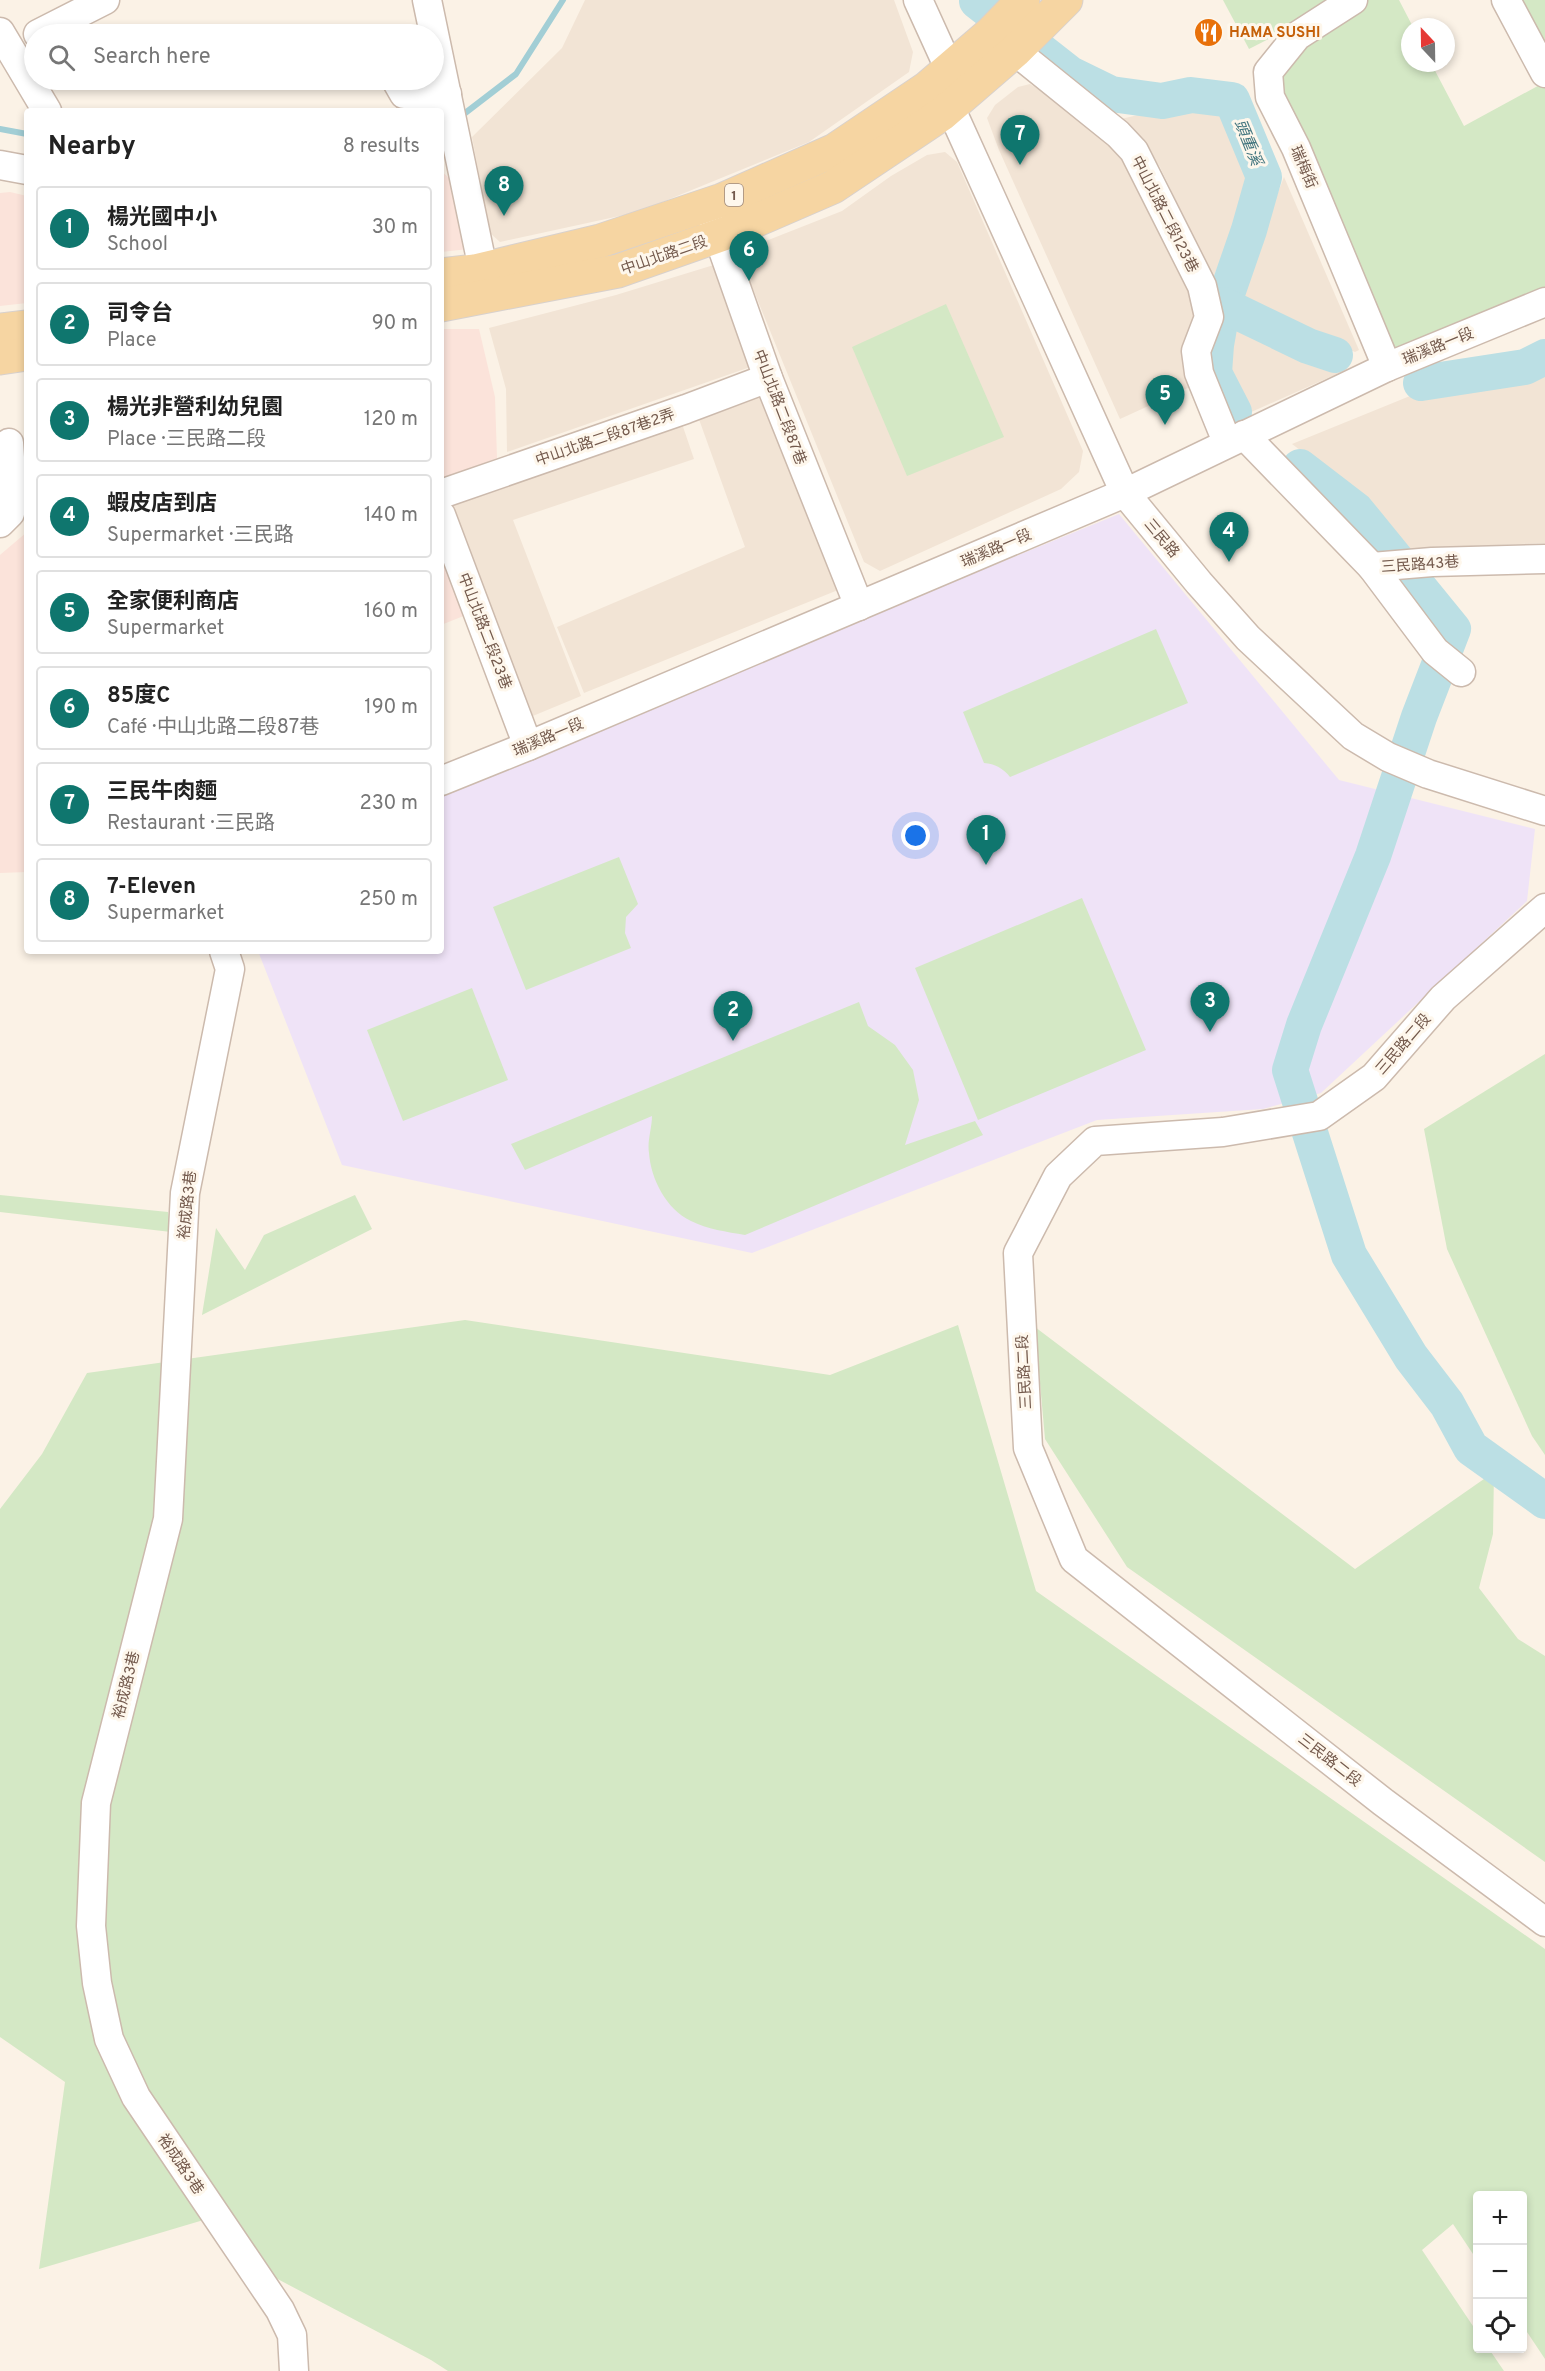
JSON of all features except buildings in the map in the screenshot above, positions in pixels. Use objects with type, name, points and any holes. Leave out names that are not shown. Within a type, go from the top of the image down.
[{"type":"main road","name":"1","points":[[444,276],[483,269],[600,241],[707,205],[835,150],[927,88],[950,68],[1003,42],[1028,10],[1066,0]]},
{"type":"main road","name":"中山北路二段","points":[[444,304],[618,271],[719,236],[833,187],[950,107],[1003,42]]},
{"type":"main road","points":[[0,330],[24,327]]},
{"type":"main road","points":[[0,358],[24,354]]},
{"type":"street","points":[[52,24],[105,0]]},
{"type":"street","points":[[427,0],[432,24]]},
{"type":"street","points":[[918,0],[950,68],[950,107]]},
{"type":"street","name":"瑞梅街","points":[[1353,0],[1297,36],[1268,72],[1270,97],[1296,148],[1387,367]]},
{"type":"street","points":[[1506,0],[1543,66]]},
{"type":"street","name":"中山北路二段123巷","points":[[1003,42],[1118,134],[1134,151],[1202,286],[1209,317],[1196,351],[1199,373],[1235,438]]},
{"type":"street","points":[[444,79],[448,98],[448,147],[483,269]]},
{"type":"street","points":[[40,90],[46,108]]},
{"type":"street","points":[[386,90],[393,96],[398,90]]},
{"type":"street","points":[[413,90],[448,98]]},
{"type":"street","name":"三民路","points":[[950,107],[1125,493],[1248,638],[1353,736],[1388,757],[1428,774],[1545,812]]},
{"type":"street","points":[[0,165],[24,169]]},
{"type":"street","name":"中山北路二段87巷","points":[[707,205],[768,378],[859,606]]},
{"type":"street","name":"瑞溪路一段","points":[[444,780],[1125,493],[1235,438],[1387,367],[1545,302]]},
{"type":"street","name":"中山北路二段87巷2弄","points":[[444,493],[686,410],[768,378]]},
{"type":"street","points":[[4,432],[24,461]]},
{"type":"street","points":[[0,523],[10,513],[14,501],[4,432]]},
{"type":"street","name":"三民路43巷","points":[[1235,438],[1372,567],[1432,562],[1545,559]]},
{"type":"street","name":"中山北路二段23巷","points":[[444,523],[528,746]]},
{"type":"street","points":[[1372,567],[1435,651],[1461,672]]},
{"type":"street","name":"三民路二段","points":[[1545,908],[1443,998],[1374,1077],[1319,1116],[1231,1131],[1095,1141],[1058,1176],[1018,1253],[1028,1448],[1074,1559],[1383,1802],[1545,1922]]},
{"type":"street","name":"裕成路3巷","points":[[225,954],[230,969],[185,1193],[168,1519],[96,1803],[91,1926],[97,1983],[109,2039],[136,2097],[280,2310],[292,2335],[294,2371]]},
{"type":"shaded area","points":[[585,0],[894,0],[913,52],[909,72],[809,142],[638,212],[500,242],[490,233],[472,137],[562,48]]},
{"type":"shaded area","points":[[1030,84],[1076,113],[1127,155],[1200,314],[1192,386],[1120,419],[999,150],[987,118],[995,105],[1018,87]]},
{"type":"shaded area","points":[[1189,103],[1215,105],[1234,129],[1250,165],[1247,196],[1213,278],[1160,167],[1138,134],[1121,119]]},
{"type":"shaded area","points":[[945,152],[957,162],[1083,451],[1079,472],[1061,489],[880,571],[864,562],[738,252],[842,211],[891,176],[927,155]]},
{"type":"shaded area","points":[[444,174],[457,185],[469,249],[444,252]]},
{"type":"shaded area","points":[[1284,177],[1359,350],[1355,352],[1240,302],[1257,246]]},
{"type":"shaded area","points":[[10,192],[24,195],[24,303],[0,306],[0,193]]},
{"type":"shaded area","points":[[717,264],[756,365],[507,452],[506,389],[489,328],[616,295]]},
{"type":"shaded area","points":[[1233,325],[1348,369],[1249,413],[1242,406],[1228,364]]},
{"type":"shaded area","points":[[444,329],[479,329],[495,397],[497,458],[444,480]]},
{"type":"shaded area","points":[[1545,374],[1545,543],[1408,549],[1369,502],[1292,444],[1410,396],[1521,384]]},
{"type":"shaded area","points":[[761,388],[843,588],[584,693],[557,627],[745,547],[696,411]]},
{"type":"shaded area","points":[[679,415],[694,459],[513,520],[581,696],[528,718],[446,504]]},
{"type":"shaded area","points":[[1119,514],[1339,780],[1535,829],[1527,901],[1321,1093],[1263,1109],[1097,1120],[752,1253],[342,1165],[259,954],[444,954],[444,790]]},
{"type":"shaded area","points":[[24,535],[24,872],[0,873],[0,555]]},
{"type":"shaded area","points":[[444,554],[466,615],[444,624]]},
{"type":"green space","points":[[1223,0],[1339,0],[1329,8],[1249,49]]},
{"type":"green space","points":[[1353,0],[1399,0],[1408,18],[1401,18],[1401,72],[1436,72],[1464,126],[1545,82],[1545,302],[1387,367],[1270,97],[1297,36]]},
{"type":"green space","points":[[1517,0],[1545,0],[1545,48]]},
{"type":"green space","points":[[946,304],[1004,437],[907,476],[852,347]]},
{"type":"green space","points":[[1156,629],[1188,703],[1010,777],[999,767],[984,763],[963,712]]},
{"type":"green space","points":[[619,857],[638,904],[626,917],[625,933],[631,948],[526,990],[493,907]]},
{"type":"green space","points":[[1082,898],[1146,1050],[978,1120],[915,968]]},
{"type":"green space","points":[[472,988],[508,1080],[403,1121],[367,1030]]},
{"type":"green space","points":[[859,1002],[868,1026],[895,1045],[913,1070],[919,1100],[905,1145],[975,1121],[983,1135],[745,1235],[697,1224],[682,1216],[667,1201],[661,1192],[650,1163],[649,1144],[652,1116],[525,1170],[511,1144]]},
{"type":"green space","points":[[1545,1054],[1545,1455],[1532,1436],[1447,1249],[1424,1129]]},
{"type":"green space","points":[[0,1195],[168,1212],[171,1232],[0,1212]]},
{"type":"green space","points":[[355,1195],[372,1229],[202,1315],[216,1228],[245,1270],[264,1235]]},
{"type":"green space","points":[[465,1320],[830,1375],[958,1325],[1036,1591],[1545,1949],[1545,2359],[1527,2332],[1527,2191],[1473,2191],[1473,2254],[1453,2224],[1422,2250],[1473,2326],[1473,2353],[1492,2353],[1504,2371],[448,2371],[251,2265],[227,2213],[39,2269],[65,2082],[0,2037],[0,1509],[42,1454],[87,1373]]},
{"type":"green space","points":[[1035,1327],[1355,1569],[1494,1472],[1493,1534],[1479,1588],[1518,1639],[1545,1656],[1545,1862],[1127,1567],[1045,1439]]},
{"type":"waterway","points":[[460,117],[516,74],[563,0]]},
{"type":"waterway","name":"頭重溪","points":[[977,1],[1070,74],[1111,94],[1162,101],[1191,95],[1232,100],[1264,177],[1249,230],[1223,305],[1216,345],[1214,373],[1234,412]]},
{"type":"waterway","points":[[0,129],[24,133]]},
{"type":"waterway","name":"頭重溪","points":[[1223,305],[1308,346],[1335,355]]},
{"type":"waterway","name":"頭重溪","points":[[1421,383],[1525,367],[1545,357]]},
{"type":"waterway","points":[[1300,467],[1356,510],[1453,629],[1419,717],[1373,856],[1304,1025],[1290,1070],[1349,1255],[1411,1357],[1447,1404],[1471,1448],[1545,1501]]},
{"type":"place","name":"HAMA SUSHI","points":[[1208,32]]},
{"type":"place","name":"三民牛肉麵","points":[[1020,165]]},
{"type":"place","name":"7-Eleven","points":[[504,216]]},
{"type":"place","name":"85度C","points":[[749,281]]},
{"type":"place","name":"全家便利商店","points":[[1165,425]]},
{"type":"place","name":"蝦皮店到店","points":[[1229,562]]},
{"type":"place","name":"楊光國中小","points":[[986,865]]},
{"type":"place","name":"楊光非營利幼兒園","points":[[1210,1032]]},
{"type":"place","name":"司令台","points":[[733,1041]]}]
